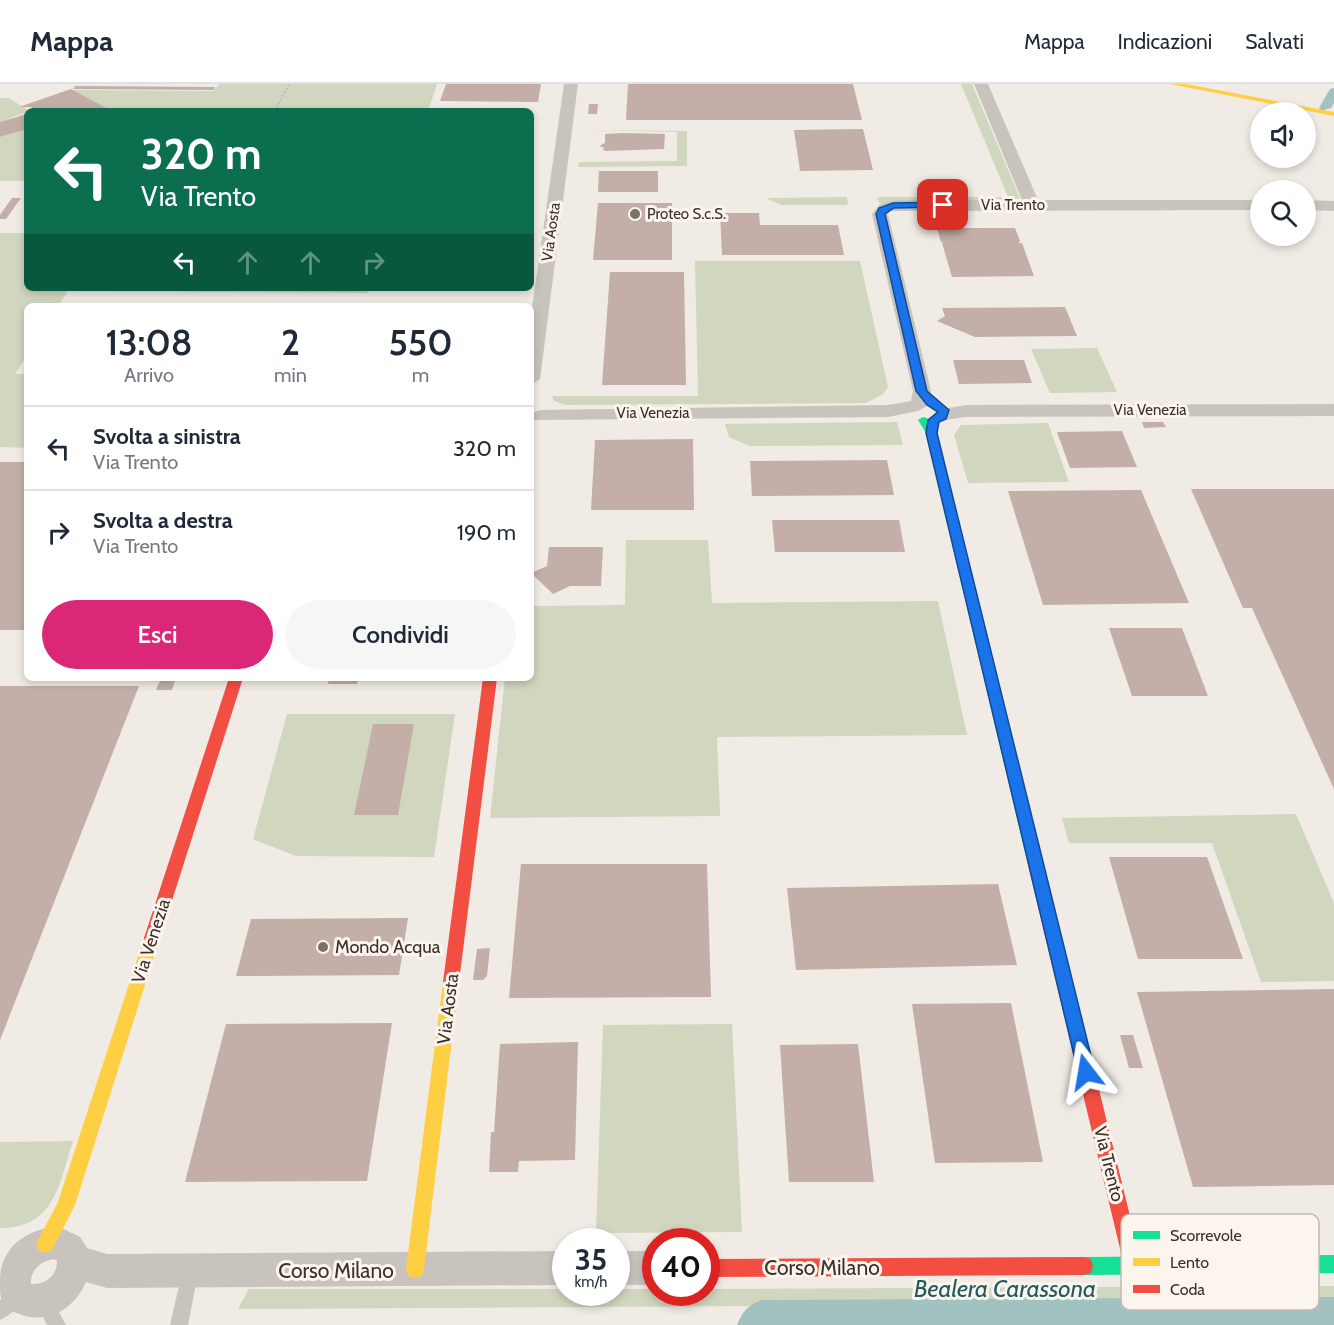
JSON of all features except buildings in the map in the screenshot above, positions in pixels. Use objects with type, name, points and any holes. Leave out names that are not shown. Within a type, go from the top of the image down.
[{"type":"street","name":"Via Aosta","points":[[534,357],[571,84]]},
{"type":"street","points":[[981,84],[1032,205]]},
{"type":"street","points":[[1174,84],[1334,114]]},
{"type":"street","name":"Via Trento","points":[[1121,1215],[880,212],[885,207],[897,205],[1250,205]]},
{"type":"street","points":[[1316,206],[1334,206]]},
{"type":"street","name":"Via Venezia","points":[[535,410],[561,413],[1334,410]]},
{"type":"street","name":"Via Venezia","points":[[34,1279],[63,1227],[66,1205],[235,681]]},
{"type":"street","name":"Via Aosta","points":[[415,1269],[490,681]]},
{"type":"street","name":"Corso Milano","points":[[1319,1264],[1334,1264]]},
{"type":"street","name":"Corso Milano","points":[[720,1268],[1121,1265]]},
{"type":"street","name":"Corso Milano","points":[[34,1279],[107,1271],[552,1268]]},
{"type":"lane","points":[[180,1325],[191,1270]]},
{"type":"path","points":[[277,108],[289,84]]},
{"type":"green space","points":[[219,84],[437,84],[429,108],[106,108],[72,90],[214,91]]},
{"type":"green space","points":[[961,84],[972,84],[1022,203],[879,203],[877,197],[1008,197]]},
{"type":"green space","points":[[0,98],[9,98],[24,108],[24,113],[0,122]]},
{"type":"green space","points":[[24,130],[24,181],[0,181],[0,137]]},
{"type":"green space","points":[[583,130],[687,131],[687,166],[578,167],[579,162],[677,161],[677,132]]},
{"type":"green space","points":[[847,197],[848,205],[781,205],[766,198]]},
{"type":"green space","points":[[0,233],[24,233],[24,291],[68,291],[60,303],[24,303],[24,360],[15,374],[24,374],[24,448],[0,447]]},
{"type":"green space","points":[[695,261],[860,261],[888,387],[883,394],[866,403],[566,405],[554,401],[552,396],[698,396]]},
{"type":"green space","points":[[68,291],[369,291],[368,293]]},
{"type":"green space","points":[[1097,348],[1117,392],[1050,393],[1031,349]]},
{"type":"green space","points":[[897,422],[903,445],[750,446],[729,437],[725,424]]},
{"type":"green space","points":[[1048,423],[1069,482],[968,483],[954,435],[961,425]]},
{"type":"green space","points":[[626,540],[708,540],[712,603],[938,601],[967,735],[717,737],[720,816],[490,818],[505,681],[534,681],[534,606],[625,605]]},
{"type":"green space","points":[[287,714],[455,714],[434,857],[296,856],[253,839]]},
{"type":"green space","points":[[1296,814],[1334,903],[1334,981],[1261,982],[1212,843],[1069,843],[1062,818]]},
{"type":"green space","points":[[732,1024],[742,1232],[720,1232],[720,1228],[642,1228],[642,1233],[630,1233],[630,1228],[596,1228],[603,1025]]},
{"type":"green space","points":[[73,1141],[58,1187],[44,1212],[33,1220],[18,1226],[0,1228],[0,1142]]},
{"type":"green space","points":[[1319,1286],[1334,1286],[1334,1303],[1319,1303]]},
{"type":"green space","points":[[1121,1287],[1121,1304],[238,1309],[249,1289],[552,1289],[552,1306],[630,1306],[630,1289],[642,1289],[642,1306],[720,1306],[720,1289]]},
{"type":"waterway","name":"Bealera Carassona","points":[[1325,108],[1334,92]]},
{"type":"waterway","name":"Bealera Carassona","points":[[752,1325],[761,1315],[1334,1312]]},
{"type":"traffic: fast","points":[[923,420],[931,433],[1035,861]]},
{"type":"traffic: fast","points":[[1319,1264],[1334,1264]]},
{"type":"traffic: fast","points":[[1084,1266],[1121,1266]]},
{"type":"traffic: slow","points":[[1174,84],[1334,114]]},
{"type":"traffic: slow","points":[[45,1244],[66,1205],[152,938]]},
{"type":"traffic: slow","points":[[415,1269],[451,982]]},
{"type":"traffic: jam","points":[[152,938],[235,681]]},
{"type":"traffic: jam","points":[[451,982],[490,681]]},
{"type":"traffic: jam","points":[[1035,861],[1121,1216]]},
{"type":"traffic: jam","points":[[720,1268],[1084,1266]]},
{"type":"place","name":"Proteo S.c.S.","points":[[635,214]]},
{"type":"place","name":"Mondo Acqua","points":[[323,947]]},
{"type":"route","points":[[943,205],[893,205],[882,209],[880,214],[922,391],[931,402],[944,410],[944,414],[932,423],[931,433],[1086,1072]]}]
